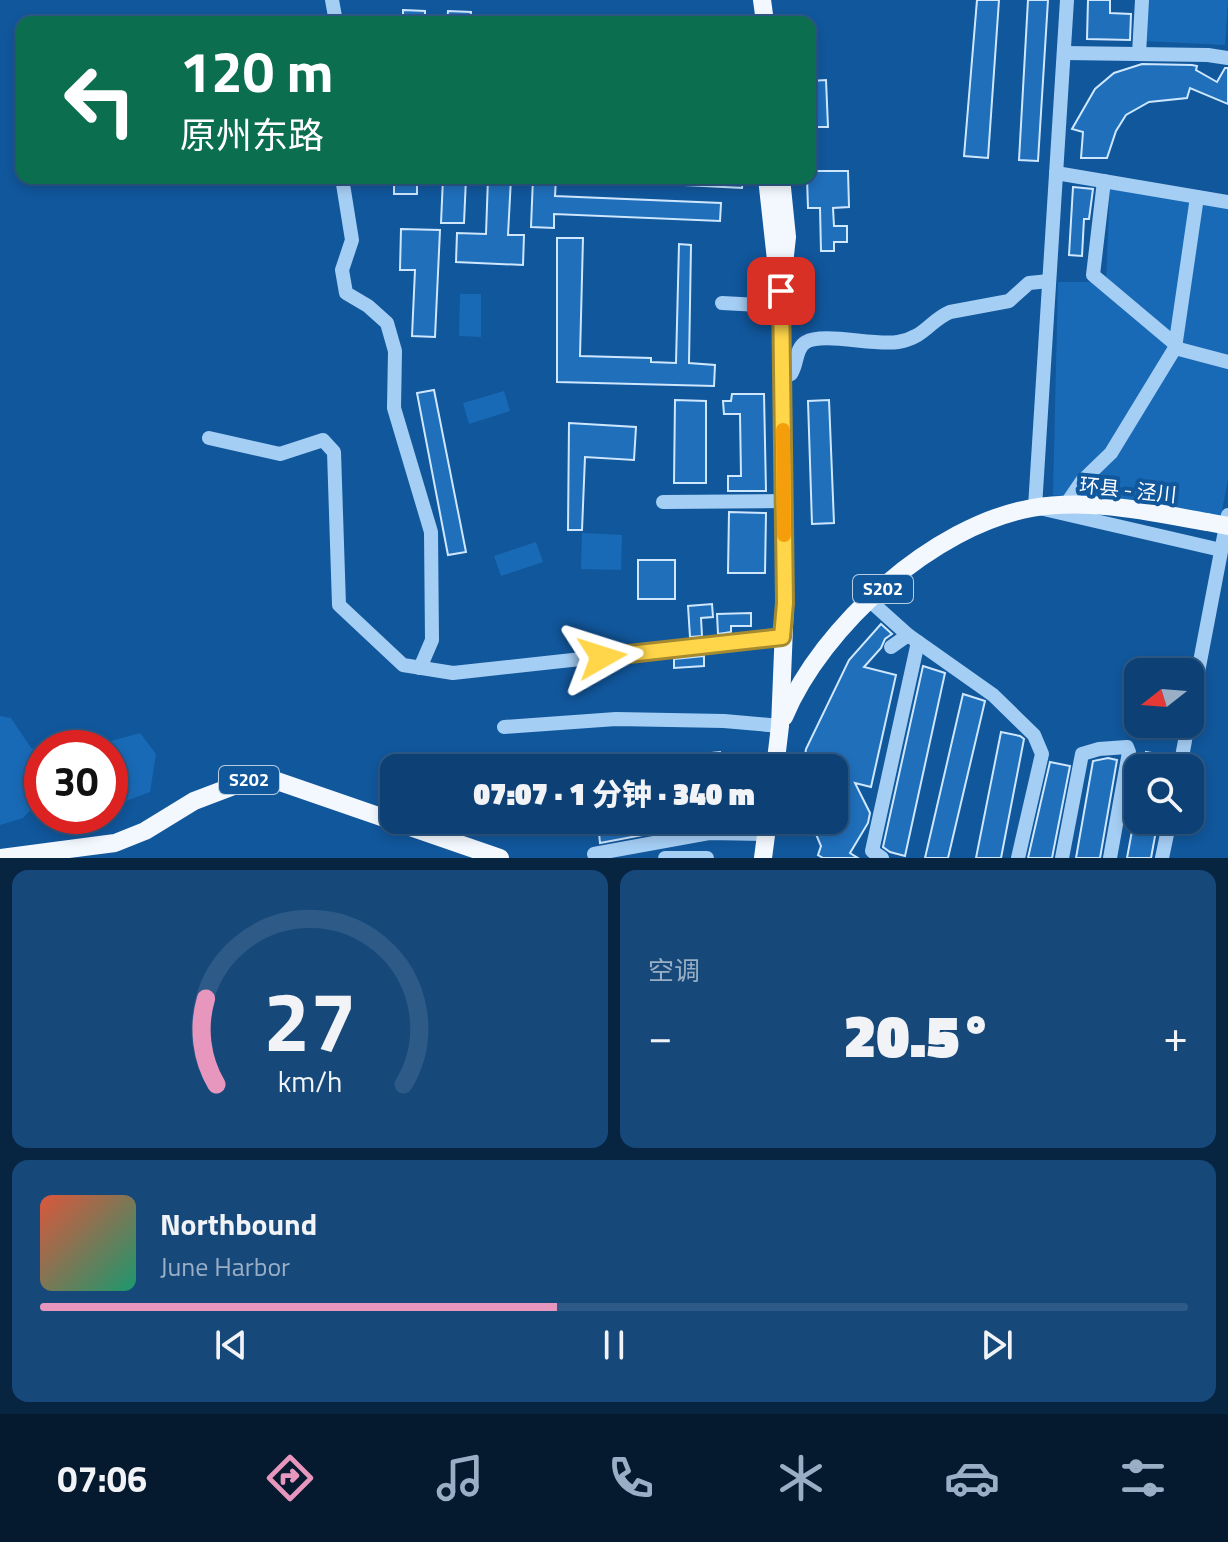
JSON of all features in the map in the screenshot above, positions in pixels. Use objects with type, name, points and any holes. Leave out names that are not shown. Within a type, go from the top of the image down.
[{"type":"main road","points":[[767,184],[781,298]]},
{"type":"main road","points":[[780,726],[783,501],[781,298],[787,237],[782,184]]},
{"type":"main road","name":"环县 - 泾川","points":[[780,726],[794,694],[828,642],[852,614],[936,548],[966,531],[1006,514],[1035,507],[1088,504],[1228,526]]},
{"type":"main road","name":"S202","points":[[777,754],[780,726]]},
{"type":"main road","name":"S202","points":[[0,858],[115,843],[145,831],[194,801],[252,779],[277,781],[500,858]]},
{"type":"main road","points":[[763,858],[766,834]]},
{"type":"street","points":[[1067,0],[1035,507],[1221,550]]},
{"type":"street","points":[[1139,54],[1142,0]]},
{"type":"street","points":[[1064,53],[1228,58]]},
{"type":"street","points":[[1056,173],[1228,202]]},
{"type":"street","points":[[1104,181],[1093,275],[1175,346],[1228,362]]},
{"type":"street","points":[[343,184],[352,240],[342,270],[346,293],[368,306],[387,323],[395,351],[394,408],[431,532],[432,640],[420,668]]},
{"type":"street","points":[[1065,506],[1082,481],[1111,453],[1175,346],[1197,197]]},
{"type":"street","points":[[782,377],[791,374],[796,367],[798,351],[808,340],[821,338],[876,344],[900,342],[923,334],[950,312],[1009,301],[1029,283],[1049,281]]},
{"type":"street","points":[[722,303],[781,298]]},
{"type":"street","points":[[209,438],[280,454],[323,440],[334,452],[339,605],[403,665],[453,673],[782,637]]},
{"type":"street","points":[[663,502],[783,501]]},
{"type":"street","points":[[1201,658],[1228,515]]},
{"type":"street","points":[[869,600],[913,638],[993,695],[1034,735],[1042,754],[1018,858]]},
{"type":"street","points":[[891,647],[913,638]]},
{"type":"street","points":[[882,858],[872,851],[913,638]]},
{"type":"street","points":[[504,727],[616,719],[724,721],[780,726]]},
{"type":"street","points":[[1062,858],[1082,754],[1127,747],[1129,752],[1110,858]]},
{"type":"street","points":[[594,854],[704,834]]},
{"type":"street","points":[[1162,858],[1167,834]]},
{"type":"street","points":[[665,858],[707,858]]},
{"type":"shaded area","points":[[1147,0],[1228,0],[1225,45],[1144,41]]},
{"type":"shaded area","points":[[1110,188],[1228,208],[1228,479],[1221,516],[1053,495],[1058,282],[1106,282]]},
{"type":"shaded area","points":[[460,294],[481,294],[481,337],[459,336]]},
{"type":"shaded area","points":[[504,391],[510,411],[469,424],[463,403]]},
{"type":"shaded area","points":[[582,533],[622,535],[621,570],[581,569]]},
{"type":"shaded area","points":[[536,542],[543,562],[501,576],[494,556]]},
{"type":"shaded area","points":[[0,716],[11,718],[24,738],[24,817],[0,825]]},
{"type":"shaded area","points":[[140,733],[156,754],[150,792],[128,800],[128,736]]},
{"type":"building","points":[[977,0],[999,0],[988,158],[964,156]]},
{"type":"building","points":[[1028,0],[1048,0],[1038,161],[1019,160]]},
{"type":"building","points":[[1088,0],[1110,0],[1110,13],[1131,14],[1130,40],[1087,39]]},
{"type":"building","points":[[403,10],[425,11],[425,16],[403,16]]},
{"type":"building","points":[[448,11],[471,12],[471,16],[448,16]]},
{"type":"building","points":[[1142,64],[1197,66],[1196,70],[1217,82],[1228,68],[1228,104],[1190,88],[1187,98],[1149,102],[1126,115],[1116,131],[1107,158],[1081,158],[1083,132],[1072,129],[1095,89],[1114,73]]},
{"type":"building","points":[[826,80],[828,127],[816,127],[816,81]]},
{"type":"building","points":[[816,171],[848,171],[849,207],[833,208],[834,226],[847,226],[847,242],[834,242],[834,251],[821,251],[820,208],[808,208],[807,184],[816,184]]},
{"type":"building","points":[[394,184],[417,184],[417,194],[394,194]]},
{"type":"building","points":[[443,184],[466,184],[464,223],[441,223]]},
{"type":"building","points":[[488,184],[511,184],[508,235],[524,235],[523,265],[456,262],[457,233],[486,234]]},
{"type":"building","points":[[533,184],[556,184],[555,196],[721,203],[720,221],[554,214],[554,228],[531,227]]},
{"type":"building","points":[[685,184],[742,184],[742,188]]},
{"type":"building","points":[[1073,187],[1093,189],[1089,219],[1084,219],[1082,256],[1069,255]]},
{"type":"building","points":[[401,229],[440,230],[435,337],[412,336],[415,270],[400,270]]},
{"type":"building","points":[[557,238],[583,238],[580,356],[651,358],[651,362],[676,363],[679,244],[691,245],[689,363],[715,365],[714,386],[557,382]]},
{"type":"building","points":[[434,390],[466,552],[448,555],[417,393]]},
{"type":"building","points":[[732,394],[764,394],[766,491],[728,491],[728,476],[741,476],[740,414],[724,414],[723,401],[731,401]]},
{"type":"building","points":[[675,400],[706,401],[706,483],[674,483]]},
{"type":"building","points":[[829,400],[834,523],[812,524],[808,401]]},
{"type":"building","points":[[569,423],[636,427],[634,460],[585,457],[582,530],[568,530]]},
{"type":"building","points":[[729,512],[766,513],[765,573],[728,573]]},
{"type":"building","points":[[638,560],[675,560],[675,599],[638,599]]},
{"type":"building","points":[[712,604],[713,617],[701,618],[702,636],[690,637],[688,606]]},
{"type":"building","points":[[751,613],[751,626],[731,626],[731,632],[718,634],[717,614]]},
{"type":"building","points":[[881,624],[892,634],[864,667],[896,675],[871,787],[855,783],[870,813],[868,823],[850,853],[858,858],[823,858],[818,855],[821,846],[816,834],[848,834],[848,754],[805,754],[849,660]]},
{"type":"building","points":[[704,656],[704,666],[674,668],[674,659]]},
{"type":"building","points":[[923,666],[945,673],[905,856],[883,847]]},
{"type":"building","points":[[963,694],[985,701],[948,858],[925,858]]},
{"type":"building","points":[[1001,732],[1024,739],[1001,858],[976,858]]},
{"type":"building","points":[[1117,760],[1100,858],[1076,858],[1093,761]]},
{"type":"building","points":[[1050,762],[1070,766],[1052,858],[1028,858]]},
{"type":"building","points":[[599,834],[648,834],[600,843]]},
{"type":"building","points":[[1131,834],[1155,834],[1151,858],[1127,858]]},
{"type":"slow traffic","points":[[783,430],[784,535]]},
{"type":"route","points":[[602,657],[782,637],[785,603],[781,291]]}]
